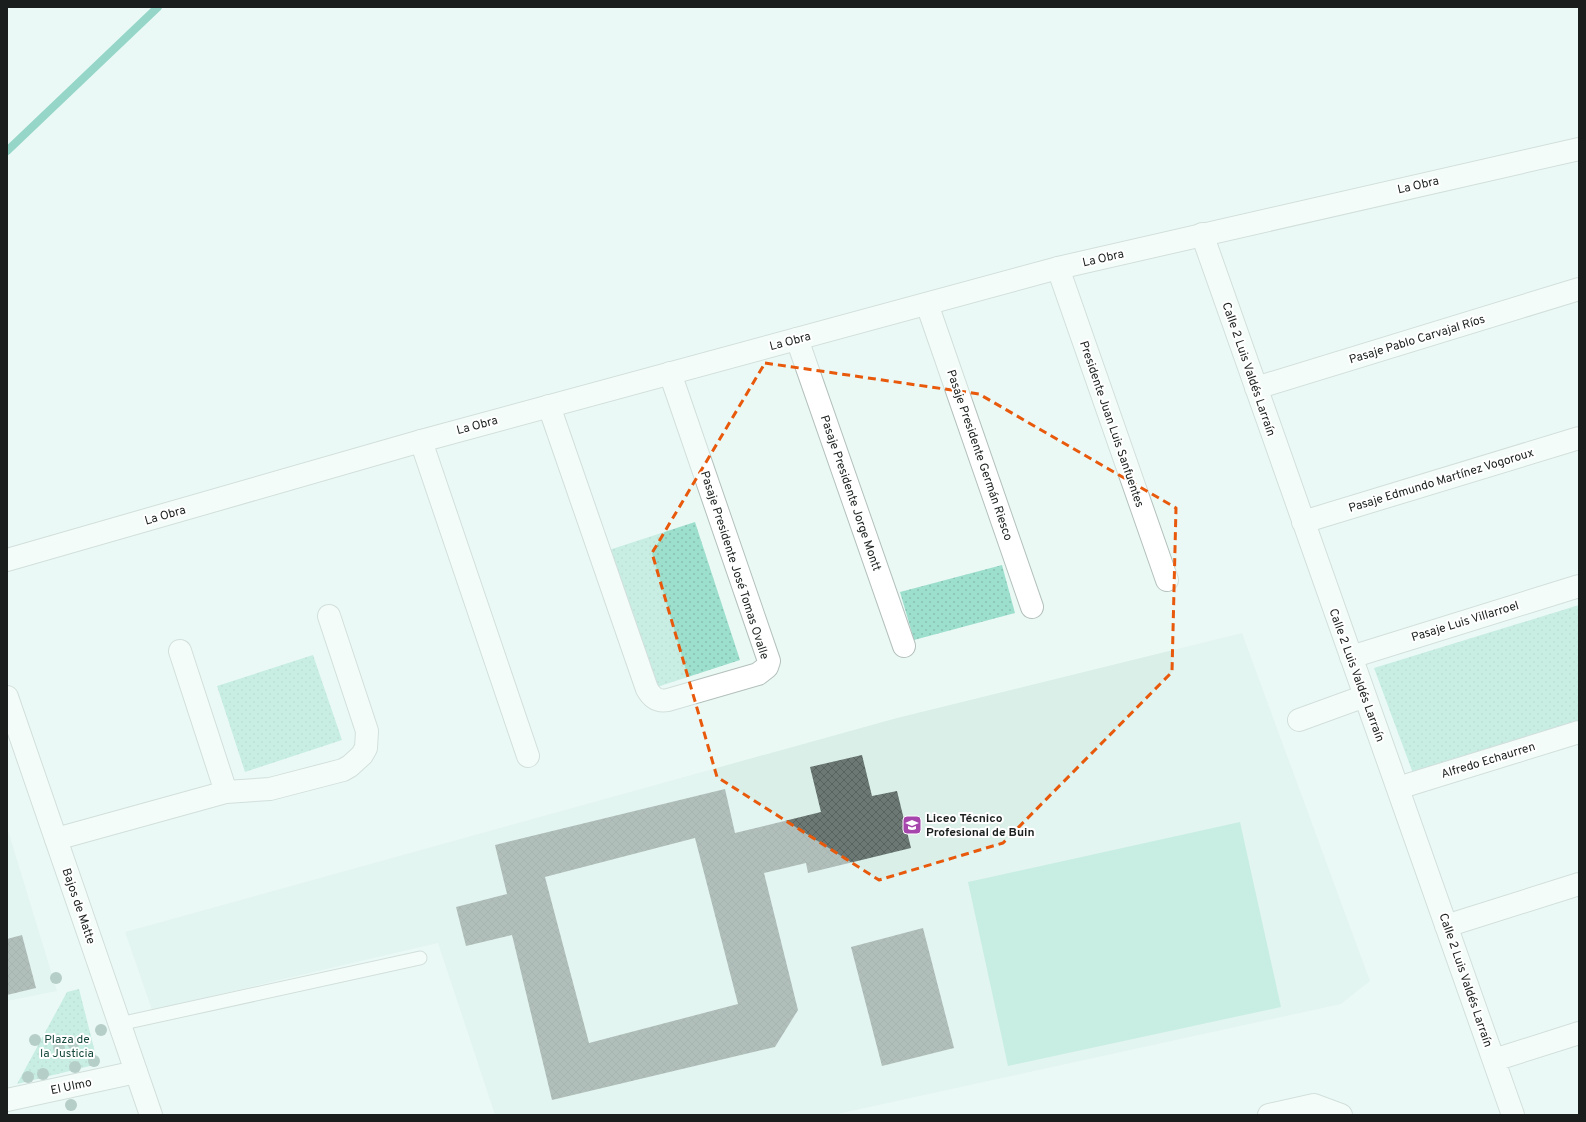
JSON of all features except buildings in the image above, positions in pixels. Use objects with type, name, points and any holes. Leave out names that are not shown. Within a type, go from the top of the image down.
[{"type":"street","name":"La Obra","points":[[7,560],[421,441],[1058,268],[1579,148]]},
{"type":"street","name":"Calle 2 Luis Valdés Larraín","points":[[1202,234],[1513,1115]]},
{"type":"street","name":"Presidente Juan Luis Sanfuentes","points":[[1058,268],[1167,580]]},
{"type":"street","name":"Pasaje Pablo Carvajal Ríos","points":[[1256,388],[1579,289]]},
{"type":"street","name":"Pasaje Presidente Germán Riesco","points":[[927,304],[1032,607]]},
{"type":"street","name":"Pasaje Presidente Jorge Montt","points":[[797,339],[904,646]]},
{"type":"street","name":"Pasaje Presidente José Tomas Ovalle","points":[[549,406],[650,695],[662,701],[668,700],[758,674],[767,667],[769,660],[670,373]]},
{"type":"street","name":"Pasaje Edmundo Martínez Vogoroux","points":[[1303,522],[1579,438]]},
{"type":"street","points":[[421,441],[528,756]]},
{"type":"street","name":"Pasaje Luis Villarroel","points":[[1351,656],[1579,586]]},
{"type":"street","points":[[56,839],[226,792],[270,789],[343,770],[350,766],[362,755],[367,739],[366,722],[329,616]]},
{"type":"street","points":[[180,651],[226,792]]},
{"type":"street","points":[[1299,720],[1365,696]]},
{"type":"street","name":"Bajos de Matte","points":[[7,697],[151,1115]]},
{"type":"street","name":"Alfredo Echaurren","points":[[1398,788],[1579,732]]},
{"type":"street","points":[[1446,926],[1579,884]]},
{"type":"street","points":[[1494,1060],[1579,1033]]},
{"type":"street","name":"El Ulmo","points":[[7,1100],[136,1072]]},
{"type":"street","points":[[1269,1115],[1314,1105],[1341,1115]]},
{"type":"lane","points":[[119,1024],[420,958]]},
{"type":"highlighted area","points":[[765,363],[979,394],[1176,508],[1172,672],[1003,843],[879,880],[717,777],[652,553]]},
{"type":"shaded area","name":"Liceo Técnico Profesional de Buin","points":[[1242,633],[1370,981],[1341,1004],[833,1115],[495,1115],[438,943],[152,1010],[125,932],[897,718]]},
{"type":"shaded area","points":[[7,827],[57,991],[7,1001]]},
{"type":"green space","points":[[695,522],[740,660],[654,688],[609,550]]},
{"type":"green space","points":[[1002,565],[1015,613],[914,640],[900,592]]},
{"type":"green space","points":[[1579,605],[1579,723],[1414,776],[1374,668]]},
{"type":"green space","points":[[313,655],[342,740],[245,772],[217,686]]},
{"type":"green space","points":[[1240,822],[1281,1007],[1008,1066],[968,882]]},
{"type":"green space","name":"Plaza de la Justicia","points":[[79,989],[98,1064],[17,1084],[67,992]]},
{"type":"waterway","points":[[7,151],[158,7]]},
{"type":"place","name":"Liceo Técnico Profesional de Buin","points":[[912,825]]}]
